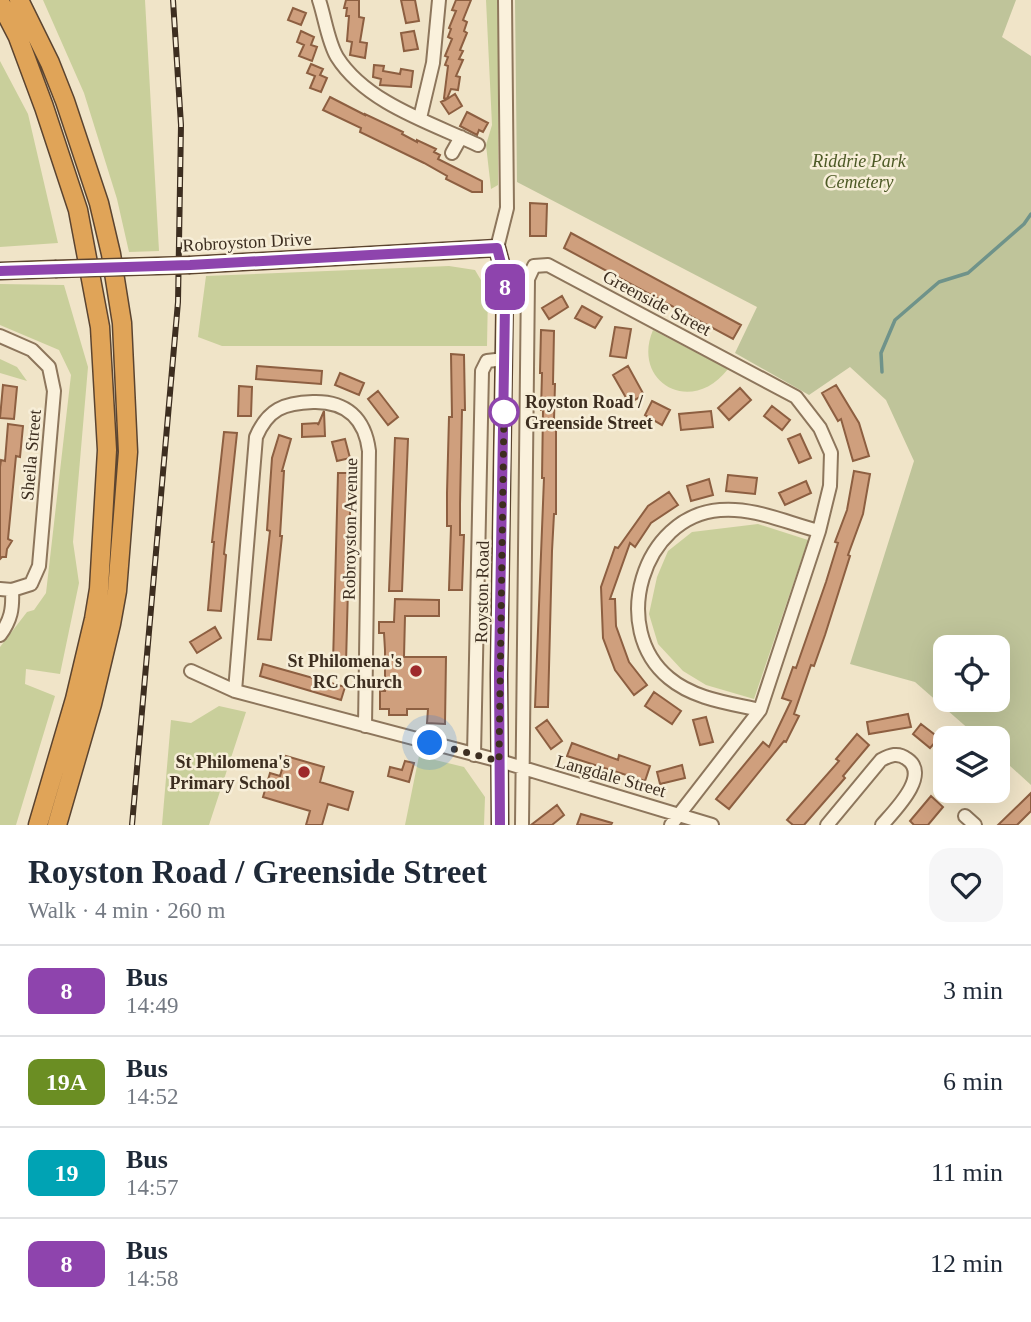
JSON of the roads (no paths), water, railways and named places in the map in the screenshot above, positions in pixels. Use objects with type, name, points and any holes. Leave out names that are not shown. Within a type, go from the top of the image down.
[{"type":"highway","points":[[19,0],[65,101],[99,203],[111,254],[122,323],[128,453],[117,591],[111,624],[92,704],[57,825]]},
{"type":"highway","points":[[0,2],[18,37],[78,210],[100,327],[107,450],[99,589],[94,620],[75,699],[38,825]]},
{"type":"main road","name":"Robroyston Drive","points":[[0,271],[190,265],[497,248]]},
{"type":"main road","name":"Royston Road","points":[[497,248],[505,278],[500,825]]},
{"type":"street","points":[[319,0],[336,55],[356,82],[373,95],[478,145]]},
{"type":"street","points":[[421,118],[433,63],[439,0]]},
{"type":"street","name":"Royston Road","points":[[497,248],[506,208],[505,0]]},
{"type":"street","points":[[452,153],[461,137]]},
{"type":"street","name":"Greenside Street","points":[[522,769],[528,279],[534,266],[548,265],[796,397],[820,428],[831,453],[830,486],[819,531],[760,710],[671,825]]},
{"type":"street","name":"Sheila Street","points":[[0,336],[32,350],[49,367],[54,391],[39,566],[31,584],[6,590]]},
{"type":"street","name":"Royston Road","points":[[474,755],[482,371],[487,361],[505,359]]},
{"type":"street","name":"Robroyston Avenue","points":[[235,691],[256,438],[262,423],[283,406],[302,402],[331,402],[357,418],[368,438],[365,726]]},
{"type":"street","points":[[760,710],[702,696],[685,689],[664,673],[649,656],[640,638],[637,601],[641,580],[650,560],[668,535],[705,512],[740,509],[819,531]]},
{"type":"street","points":[[0,635],[13,611],[6,590]]},
{"type":"street","name":"Langdale Street","points":[[191,671],[235,691],[499,761],[712,825]]},
{"type":"street","points":[[827,825],[881,760],[892,755],[903,755],[912,762],[915,772],[912,788],[882,825]]},
{"type":"street","points":[[522,769],[522,825]]},
{"type":"street","points":[[965,816],[975,825]]},
{"type":"waterway","points":[[882,372],[881,353],[895,320],[939,282],[968,273],[1024,224],[1031,214]]},
{"type":"railway","points":[[132,825],[178,302],[181,125],[173,0]]},
{"type":"place","name":"Royston Road / Greenside Street","points":[[504,412]]},
{"type":"place","name":"St Philomena's RC Church","points":[[416,671]]},
{"type":"place","name":"St Philomena's Primary School","points":[[304,772]]},
{"type":"park label","name":"Riddrie Park Cemetery","points":[[859,171]]}]
